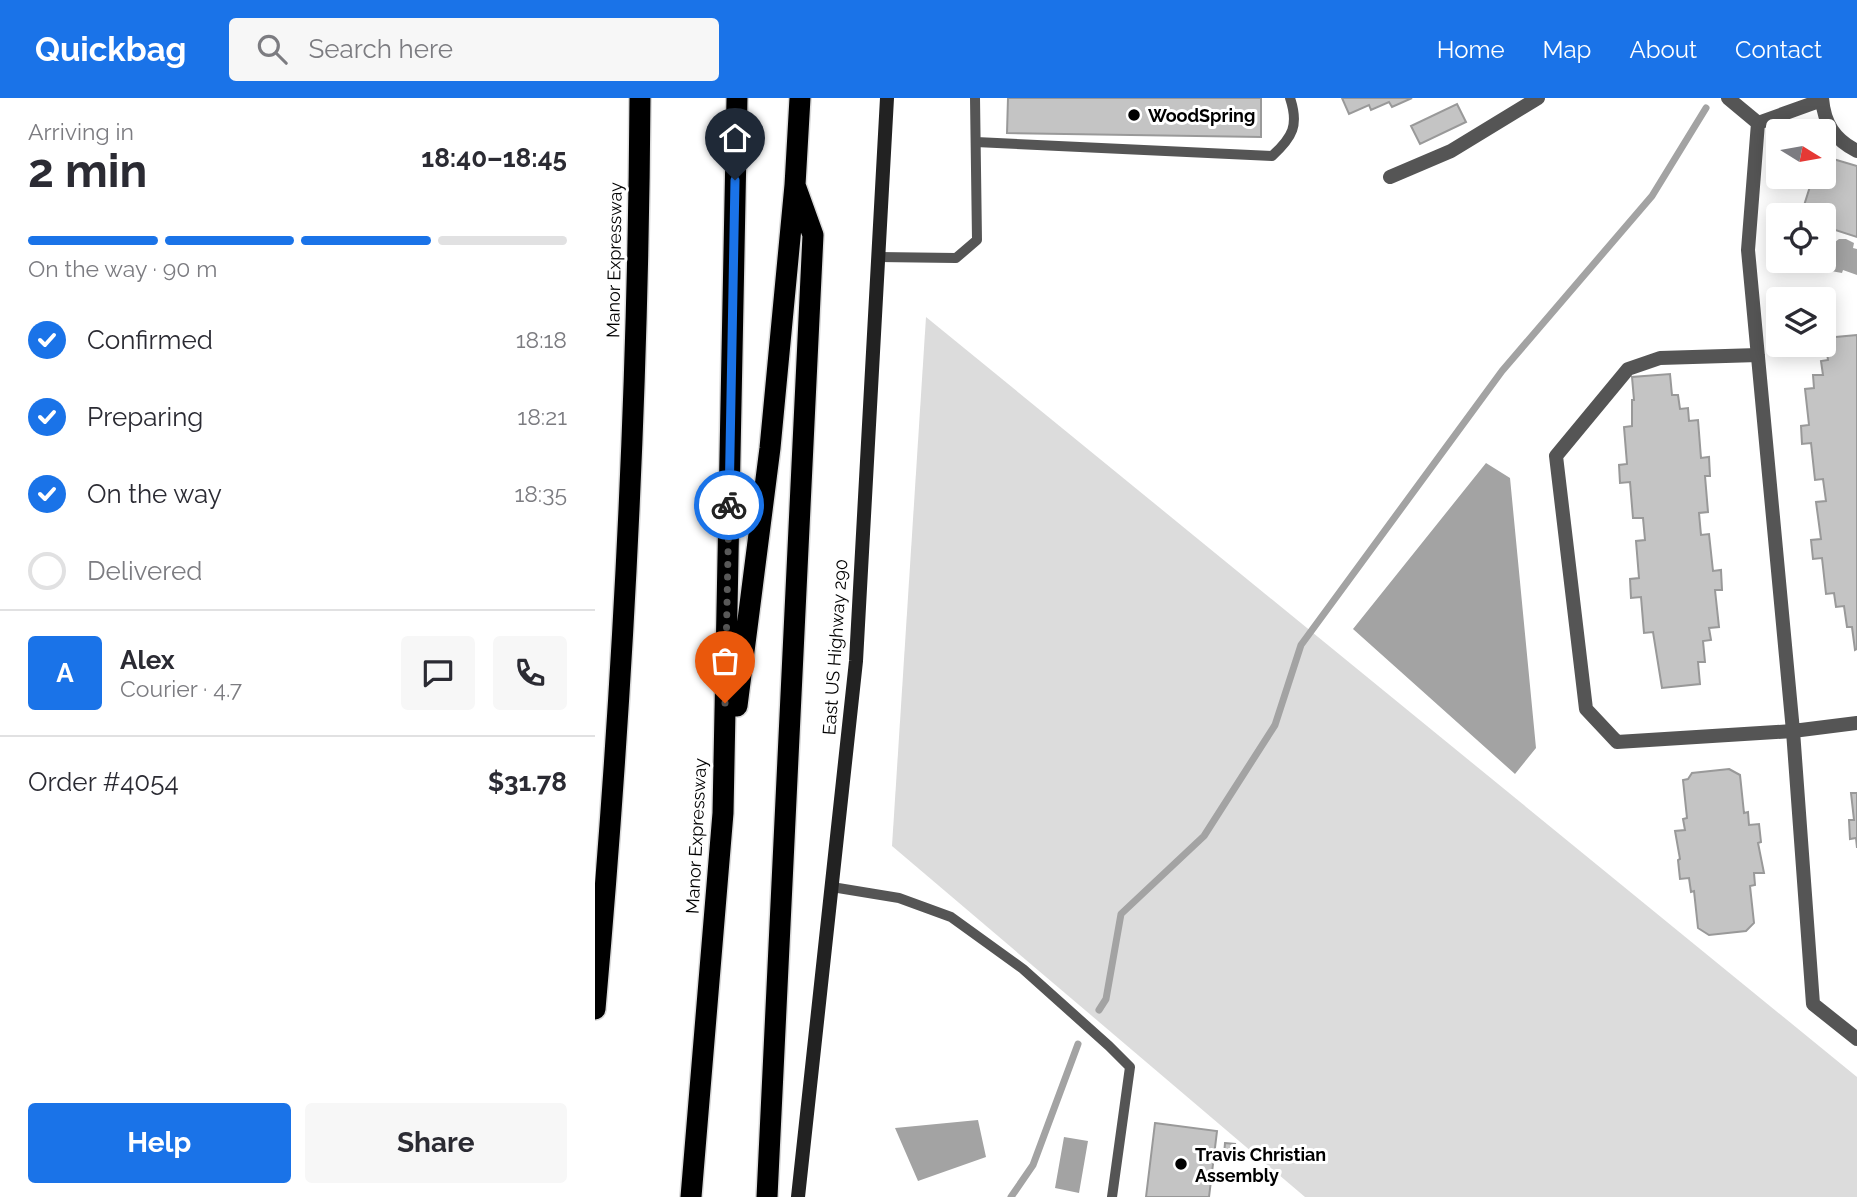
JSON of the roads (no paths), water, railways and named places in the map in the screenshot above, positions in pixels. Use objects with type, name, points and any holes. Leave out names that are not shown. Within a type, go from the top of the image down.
[{"type":"highway","points":[[628,98],[639,237]]},
{"type":"highway","name":"Manor Expressway","points":[[595,1010],[626,597],[639,237],[640,98]]},
{"type":"highway","name":"Manor Expressway","points":[[691,1197],[723,813],[737,98]]},
{"type":"highway","points":[[723,813],[770,448],[795,185],[800,98]]},
{"type":"highway","points":[[767,1197],[813,235],[795,185]]},
{"type":"main road","name":"East US Highway 290","points":[[798,1197],[856,661],[887,98]]},
{"type":"street","points":[[1390,177],[1451,151],[1538,98]]},
{"type":"street","points":[[1728,98],[1758,123]]},
{"type":"street","points":[[1758,123],[1822,99],[1831,131],[1842,143],[1857,152]]},
{"type":"street","points":[[1758,123],[1748,250],[1793,731],[1813,1004],[1857,1039]]},
{"type":"street","points":[[1758,355],[1660,358],[1628,369],[1556,456],[1586,709],[1617,742],[1793,731],[1857,723]]},
{"type":"lane","points":[[879,257],[956,258],[977,240],[975,98]]},
{"type":"lane","points":[[976,142],[1272,156],[1289,140],[1295,114],[1290,98]]},
{"type":"lane","points":[[832,887],[899,898],[951,917],[1023,969],[1130,1067],[1112,1197]]},
{"type":"waterway","points":[[1099,1010],[1106,999],[1121,914],[1204,836],[1275,725],[1301,645],[1502,371],[1652,196],[1706,108]]},
{"type":"waterway","points":[[1011,1197],[1033,1165],[1078,1044]]},
{"type":"place","name":"WoodSpring","points":[[1134,115]]},
{"type":"place","name":"Travis Christian Assembly","points":[[1181,1164]]}]
